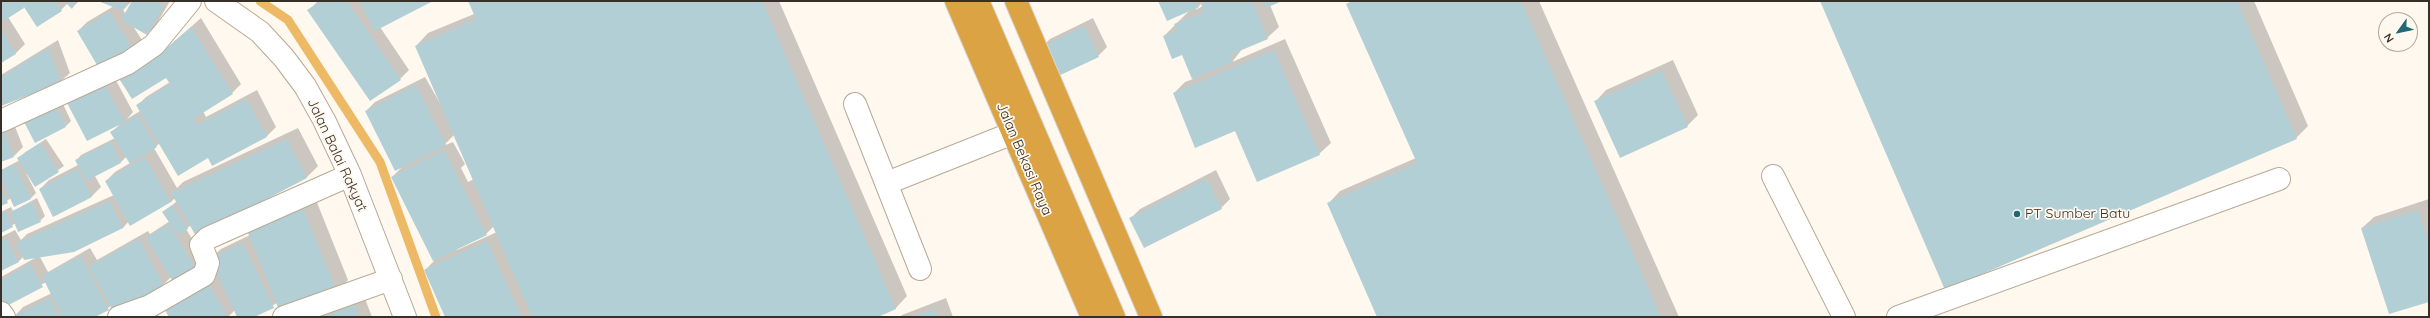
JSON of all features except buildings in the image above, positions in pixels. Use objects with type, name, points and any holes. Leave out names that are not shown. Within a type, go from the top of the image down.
[{"type":"highway","name":"Jalan Bekasi Raya","points":[[956,1],[1092,317]]},
{"type":"highway","points":[[978,1],[1114,317]]},
{"type":"highway","points":[[1016,1],[1151,317]]},
{"type":"street","points":[[1,121],[128,63],[154,45],[190,1]]},
{"type":"street","name":"Jalan Balai Rakyat","points":[[216,1],[260,32],[284,58],[305,86],[324,120],[350,175],[392,280],[405,317]]},
{"type":"street","points":[[855,104],[920,269]]},
{"type":"street","points":[[887,183],[1013,133]]},
{"type":"street","points":[[119,317],[150,306],[204,275],[208,263],[201,244],[208,238],[350,175]]},
{"type":"street","points":[[1773,176],[1844,317]]},
{"type":"street","points":[[1898,317],[2279,178]]},
{"type":"street","points":[[284,317],[392,280]]},
{"type":"street","points":[[1,313],[4,317]]},
{"type":"waterway","points":[[260,1],[288,20],[380,162],[436,317]]},
{"type":"place","name":"PT Sumber Batu","points":[[2017,214]]}]
